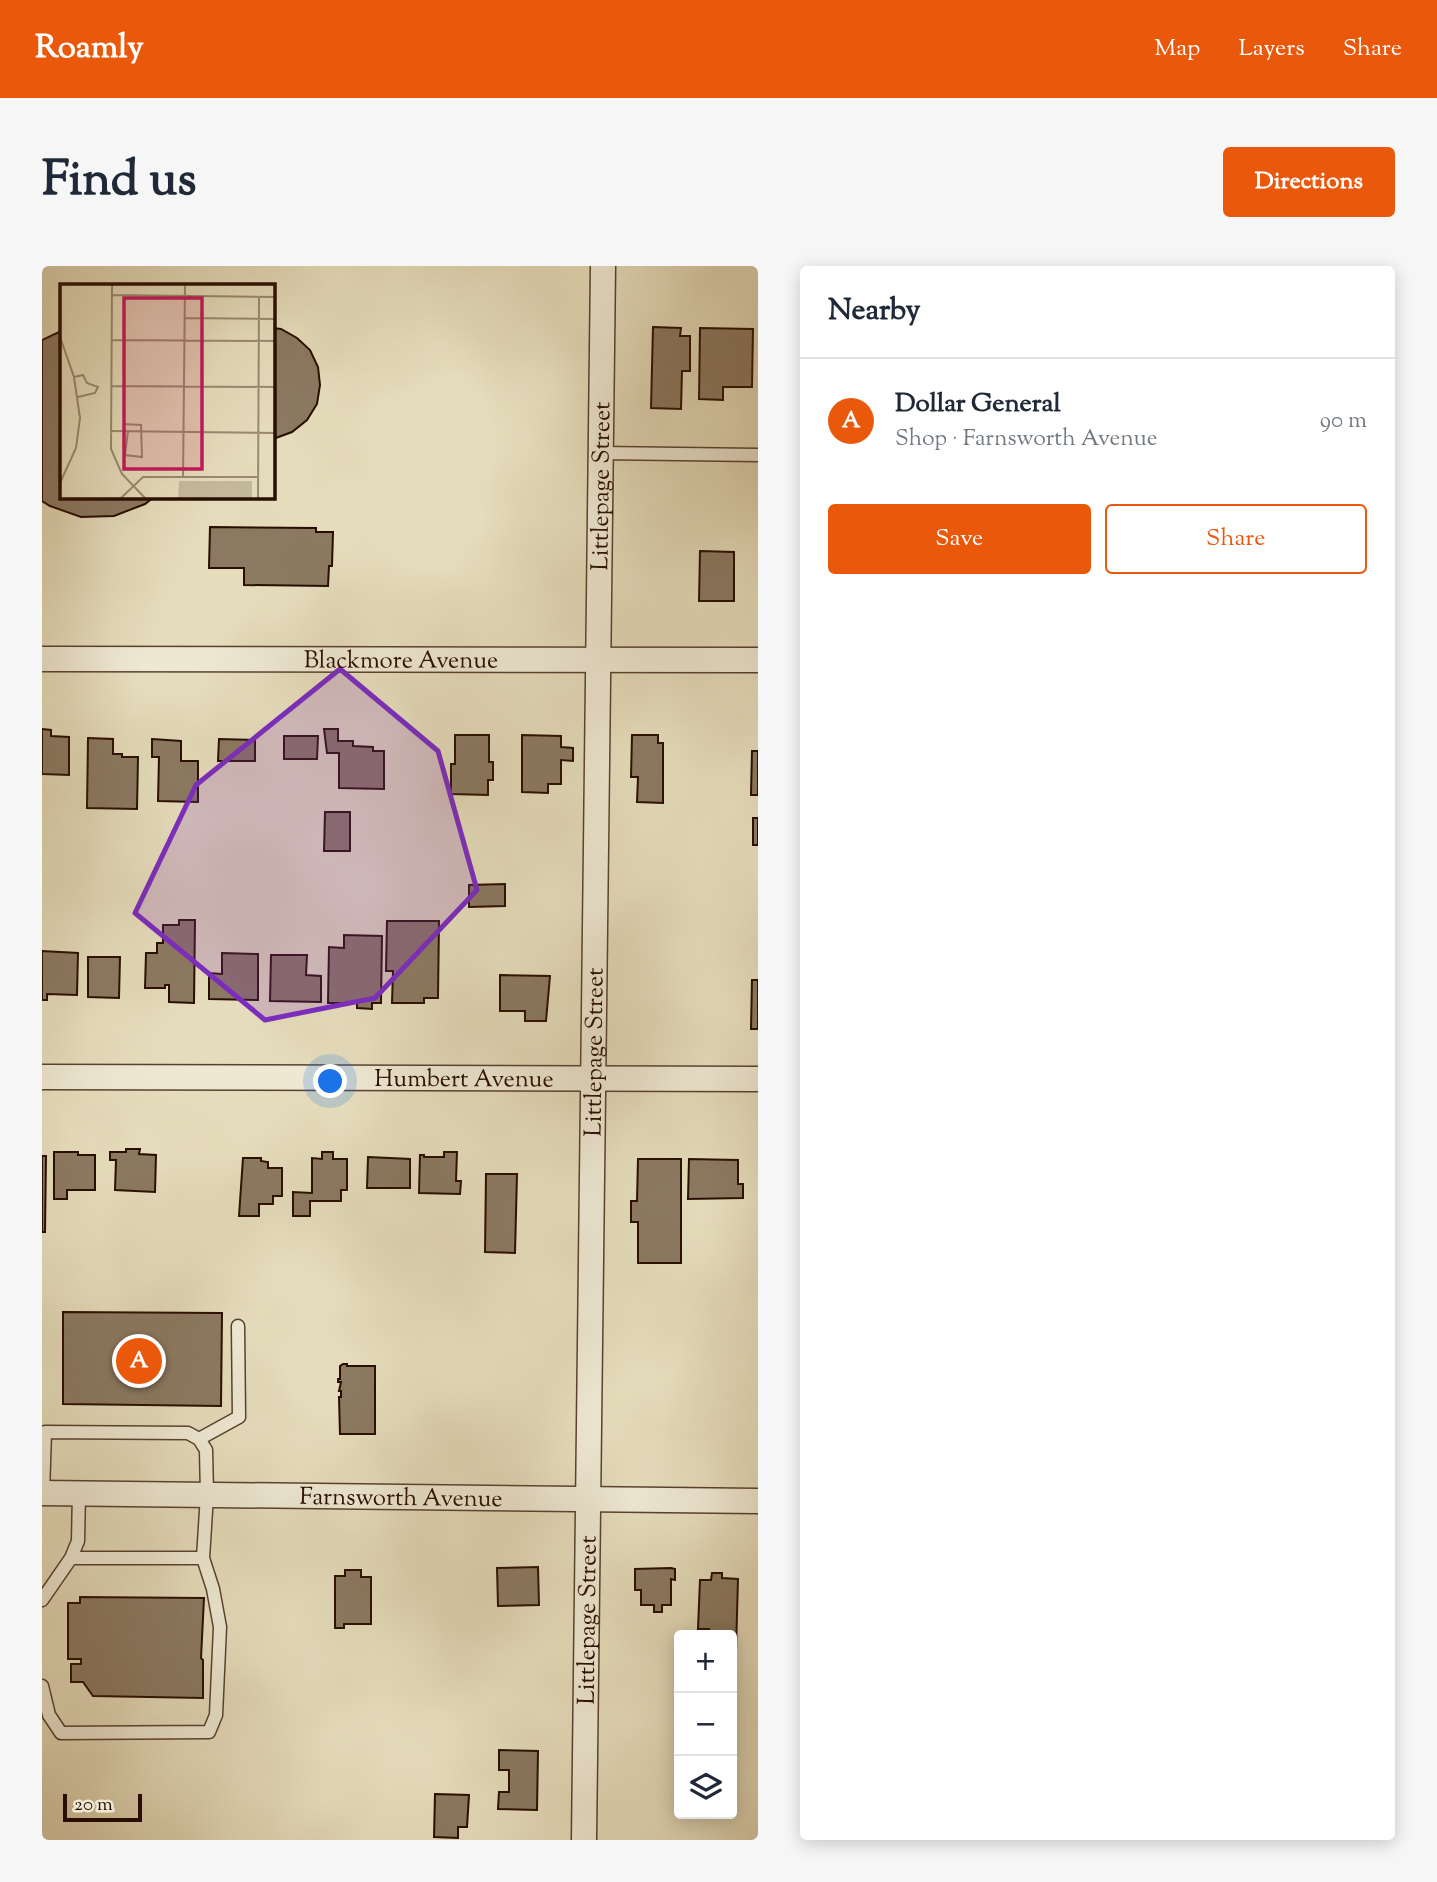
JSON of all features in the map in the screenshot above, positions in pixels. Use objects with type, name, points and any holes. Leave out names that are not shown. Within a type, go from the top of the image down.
[{"type":"street","name":"Littlepage Street","points":[[584,1840],[603,266]]},
{"type":"street","name":"Blackmore Avenue","points":[[42,659],[758,660]]},
{"type":"street","name":"Humbert Avenue","points":[[42,1077],[758,1079]]},
{"type":"street","name":"Farnsworth Avenue","points":[[43,1493],[758,1501]]},
{"type":"lane","points":[[600,453],[758,455]]},
{"type":"lane","points":[[199,1439],[239,1418],[238,1326]]},
{"type":"lane","points":[[42,1686],[49,1715],[61,1733],[209,1732],[216,1715],[220,1628],[213,1589],[203,1558],[207,1495],[206,1450],[199,1439],[188,1433],[43,1432],[43,1493]]},
{"type":"lane","points":[[42,1600],[71,1558],[78,1541],[79,1493]]},
{"type":"lane","points":[[71,1558],[203,1558]]},
{"type":"highlighted area","points":[[340,669],[438,751],[477,890],[375,998],[265,1020],[135,913],[196,785]]},
{"type":"building","points":[[653,327],[681,328],[680,336],[690,336],[690,371],[682,371],[681,409],[651,408]]},
{"type":"building","points":[[275,328],[297,338],[310,350],[318,367],[320,385],[317,404],[307,420],[292,432],[275,438]]},
{"type":"building","points":[[700,328],[753,329],[752,387],[723,387],[723,400],[699,399]]},
{"type":"building","points":[[60,331],[60,499],[151,499],[145,504],[114,516],[81,517],[42,501],[42,340]]},
{"type":"building","points":[[210,527],[316,528],[316,532],[333,532],[332,566],[329,566],[328,586],[244,585],[244,568],[209,568]]},
{"type":"building","points":[[700,551],[734,552],[734,601],[699,601]]},
{"type":"building","points":[[42,729],[51,730],[51,736],[69,737],[69,775],[42,774]]},
{"type":"building","points":[[324,729],[338,729],[338,741],[353,741],[353,746],[373,747],[373,751],[384,751],[384,789],[339,788],[339,753],[327,753]]},
{"type":"building","points":[[455,735],[489,735],[489,762],[493,762],[493,780],[488,780],[488,795],[451,794]]},
{"type":"building","points":[[522,735],[561,736],[561,747],[573,748],[573,761],[561,760],[561,784],[548,784],[548,793],[522,792]]},
{"type":"building","points":[[632,735],[658,735],[658,743],[663,743],[663,803],[637,802],[638,777],[631,777]]},
{"type":"building","points":[[284,736],[318,736],[317,759],[284,759]]},
{"type":"building","points":[[88,738],[113,739],[113,754],[138,757],[137,809],[87,808]]},
{"type":"building","points":[[152,739],[181,741],[181,761],[198,761],[198,802],[158,801],[159,757],[152,757]]},
{"type":"building","points":[[219,739],[255,740],[255,761],[218,761]]},
{"type":"building","points":[[752,751],[758,751],[758,795],[751,795]]},
{"type":"building","points":[[325,812],[350,812],[350,851],[324,851]]},
{"type":"building","points":[[753,818],[758,818],[758,845],[753,845]]},
{"type":"building","points":[[505,884],[505,906],[469,907],[469,885]]},
{"type":"building","points":[[179,920],[195,920],[194,1003],[169,1002],[169,985],[165,985],[165,988],[145,988],[146,953],[157,953],[157,943],[163,943],[163,925],[179,925]]},
{"type":"building","points":[[387,921],[439,921],[438,998],[424,998],[424,1003],[392,1003],[393,971],[386,971]]},
{"type":"building","points":[[344,935],[382,936],[381,1003],[372,1003],[372,1009],[357,1008],[357,1003],[328,1003],[329,947],[344,948]]},
{"type":"building","points":[[42,951],[78,953],[77,995],[47,994],[47,1000],[42,1000]]},
{"type":"building","points":[[222,953],[258,954],[258,1000],[209,999],[209,973],[222,974]]},
{"type":"building","points":[[271,955],[307,955],[306,975],[321,976],[321,1002],[270,1001]]},
{"type":"building","points":[[88,957],[120,957],[119,998],[88,997]]},
{"type":"building","points":[[500,975],[550,976],[546,1021],[525,1021],[525,1011],[500,1011]]},
{"type":"building","points":[[752,980],[758,980],[758,1029],[751,1029]]},
{"type":"building","points":[[126,1149],[140,1149],[139,1154],[156,1155],[155,1192],[115,1190],[116,1160],[110,1160],[110,1152],[126,1152]]},
{"type":"building","points":[[54,1152],[95,1155],[95,1190],[67,1190],[67,1199],[54,1199]]},
{"type":"building","points":[[322,1152],[333,1152],[333,1159],[347,1159],[347,1190],[341,1190],[341,1201],[310,1201],[310,1216],[293,1216],[293,1192],[312,1193],[312,1158],[322,1159]]},
{"type":"building","points":[[444,1152],[457,1152],[456,1181],[461,1181],[460,1194],[419,1193],[420,1155],[444,1157]]},
{"type":"building","points":[[42,1156],[46,1156],[45,1232],[42,1232]]},
{"type":"building","points":[[368,1157],[410,1159],[410,1188],[367,1188]]},
{"type":"building","points":[[243,1158],[261,1158],[261,1161],[268,1162],[268,1168],[282,1168],[282,1196],[273,1196],[273,1204],[259,1204],[259,1216],[239,1216]]},
{"type":"building","points":[[638,1159],[681,1159],[681,1263],[638,1263],[638,1222],[631,1222],[631,1201],[637,1201]]},
{"type":"building","points":[[689,1159],[738,1160],[738,1184],[743,1184],[743,1198],[688,1199]]},
{"type":"building","points":[[486,1174],[517,1174],[515,1253],[485,1252]]},
{"type":"building","points":[[63,1312],[222,1313],[221,1406],[63,1404]]},
{"type":"building","points":[[340,1366],[375,1366],[375,1434],[340,1434],[341,1382],[338,1382],[338,1379]]},
{"type":"building","points":[[538,1567],[539,1605],[498,1606],[497,1568]]},
{"type":"building","points":[[635,1569],[675,1569],[675,1580],[671,1579],[671,1605],[662,1605],[662,1612],[654,1612],[654,1605],[641,1605],[641,1590],[635,1590]]},
{"type":"building","points":[[345,1570],[361,1570],[361,1577],[371,1577],[371,1624],[344,1624],[344,1628],[335,1628],[335,1576],[345,1576]]},
{"type":"building","points":[[712,1573],[722,1573],[722,1578],[738,1579],[737,1630],[698,1629],[700,1580],[711,1580]]},
{"type":"building","points":[[80,1597],[204,1598],[201,1658],[203,1698],[93,1696],[83,1682],[71,1682],[71,1664],[81,1664],[81,1659],[68,1659],[68,1603],[80,1603]]},
{"type":"building","points":[[499,1750],[538,1751],[537,1810],[498,1809],[499,1792],[509,1792],[509,1770],[499,1770]]},
{"type":"building","points":[[435,1794],[469,1795],[467,1827],[458,1827],[458,1838],[434,1837]]},
{"type":"place","name":"Dollar General","points":[[139,1361]]}]
